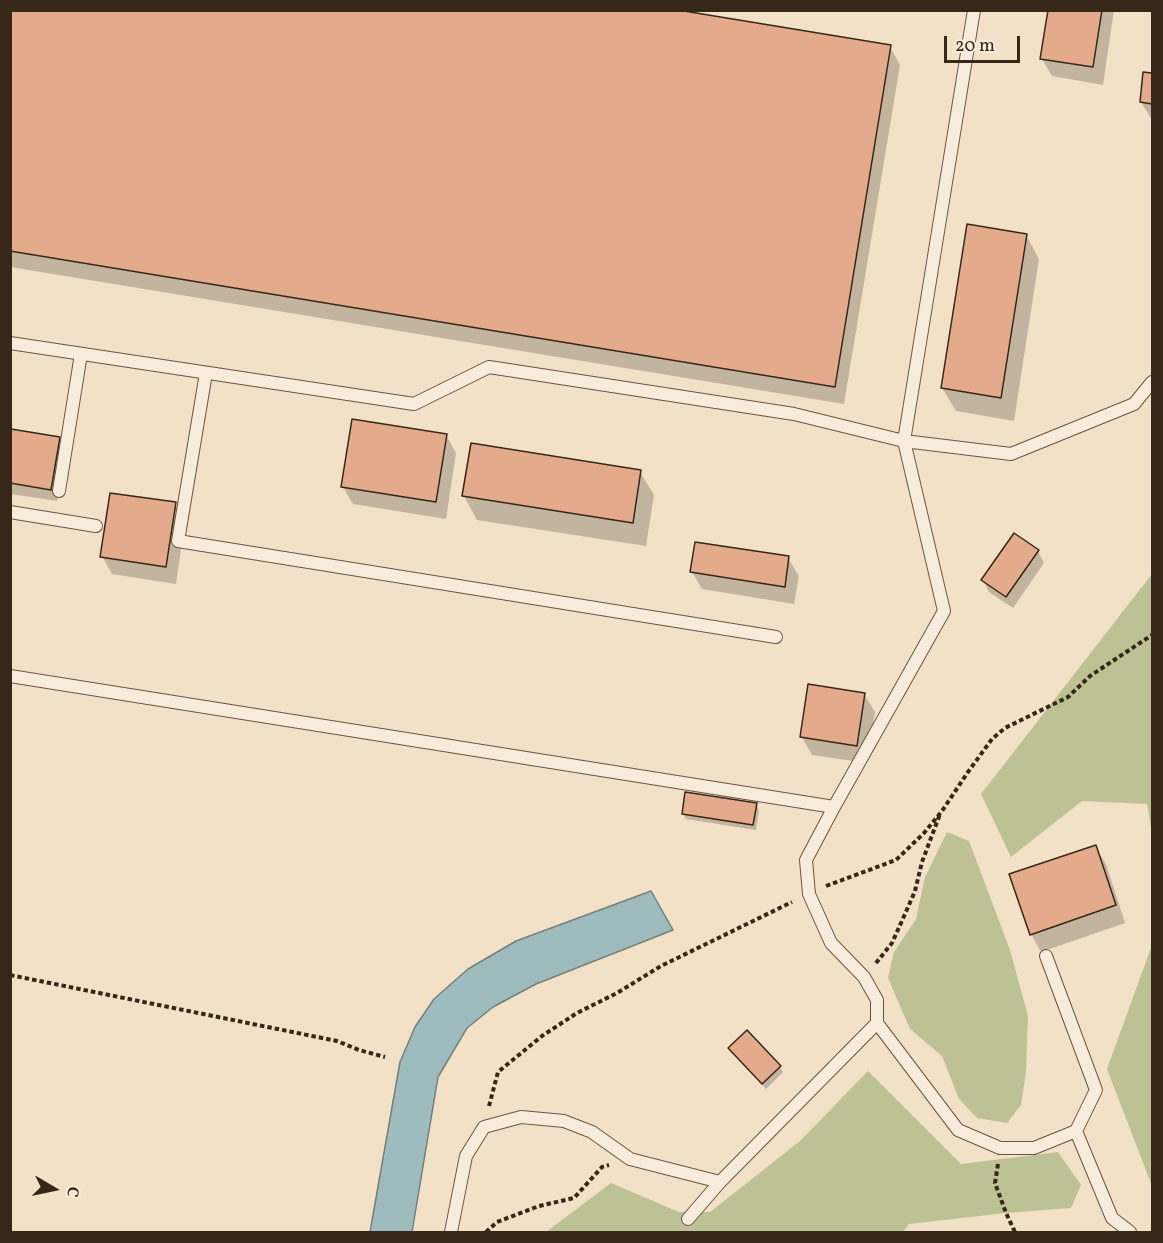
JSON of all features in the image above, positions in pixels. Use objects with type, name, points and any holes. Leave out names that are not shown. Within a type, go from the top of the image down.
[{"type":"lane","points":[[974,10],[904,441],[944,611],[806,860],[809,894],[831,943],[864,977],[877,1000],[877,1023],[958,1130],[1000,1148],[1034,1148],[1076,1131],[1096,1090],[1047,956]]},
{"type":"lane","points":[[10,343],[414,405],[489,367],[794,414],[904,441],[1011,454],[1134,404],[1152,382]]},
{"type":"lane","points":[[59,491],[81,354]]},
{"type":"lane","points":[[206,373],[178,541],[776,637]]},
{"type":"lane","points":[[10,512],[96,526]]},
{"type":"lane","points":[[10,676],[834,807]]},
{"type":"lane","points":[[688,1219],[720,1182],[877,1023]]},
{"type":"lane","points":[[451,1233],[466,1155],[484,1127],[521,1117],[564,1121],[592,1132],[630,1159],[720,1182]]},
{"type":"lane","points":[[1076,1131],[1112,1218],[1130,1233]]},
{"type":"path","points":[[864,977],[892,943],[901,924],[915,891],[922,862],[942,811]]},
{"type":"path","points":[[10,975],[338,1041],[385,1057]]},
{"type":"path","points":[[1000,1148],[996,1183],[1015,1233]]},
{"type":"path","points":[[486,1233],[497,1222],[539,1206],[574,1198],[602,1167],[630,1159]]},
{"type":"green space","points":[[1152,574],[1152,834],[1147,804],[1082,801],[1011,857],[981,794]]},
{"type":"green space","points":[[947,832],[969,841],[1010,950],[1028,1016],[1026,1072],[1021,1105],[1007,1123],[977,1118],[959,1099],[942,1056],[910,1029],[888,978],[894,952],[916,919],[925,877]]},
{"type":"green space","points":[[1152,945],[1152,1186],[1107,1069]]},
{"type":"green space","points":[[868,1071],[961,1164],[1058,1152],[1081,1185],[1071,1208],[909,1224],[903,1232],[546,1232],[611,1183],[679,1212],[710,1212],[800,1141]]},
{"type":"water","points":[[651,891],[673,930],[536,984],[493,1007],[467,1028],[438,1077],[412,1232],[370,1232],[400,1062],[415,1027],[434,999],[468,969],[516,941]]},
{"type":"building","points":[[10,10],[678,10],[891,45],[835,387],[10,251]]},
{"type":"building","points":[[1048,10],[1102,10],[1093,67],[1040,59]]},
{"type":"building","points":[[1143,72],[1152,73],[1152,104],[1140,102]]},
{"type":"building","points":[[967,224],[1027,234],[1001,398],[941,388]]},
{"type":"building","points":[[352,419],[447,434],[436,502],[341,487]]},
{"type":"building","points":[[11,429],[60,437],[51,490],[10,483]]},
{"type":"building","points":[[471,443],[641,470],[633,523],[462,496]]},
{"type":"building","points":[[110,493],[176,502],[166,567],[100,557]]},
{"type":"building","points":[[1014,533],[1039,550],[1006,597],[981,580]]},
{"type":"building","points":[[695,542],[789,556],[785,587],[690,572]]},
{"type":"building","points":[[808,684],[865,693],[857,746],[800,737]]},
{"type":"building","points":[[685,792],[757,803],[753,825],[682,814]]},
{"type":"building","points":[[1096,845],[1116,905],[1030,935],[1009,874]]},
{"type":"building","points":[[747,1030],[781,1066],[762,1084],[728,1048]]}]
